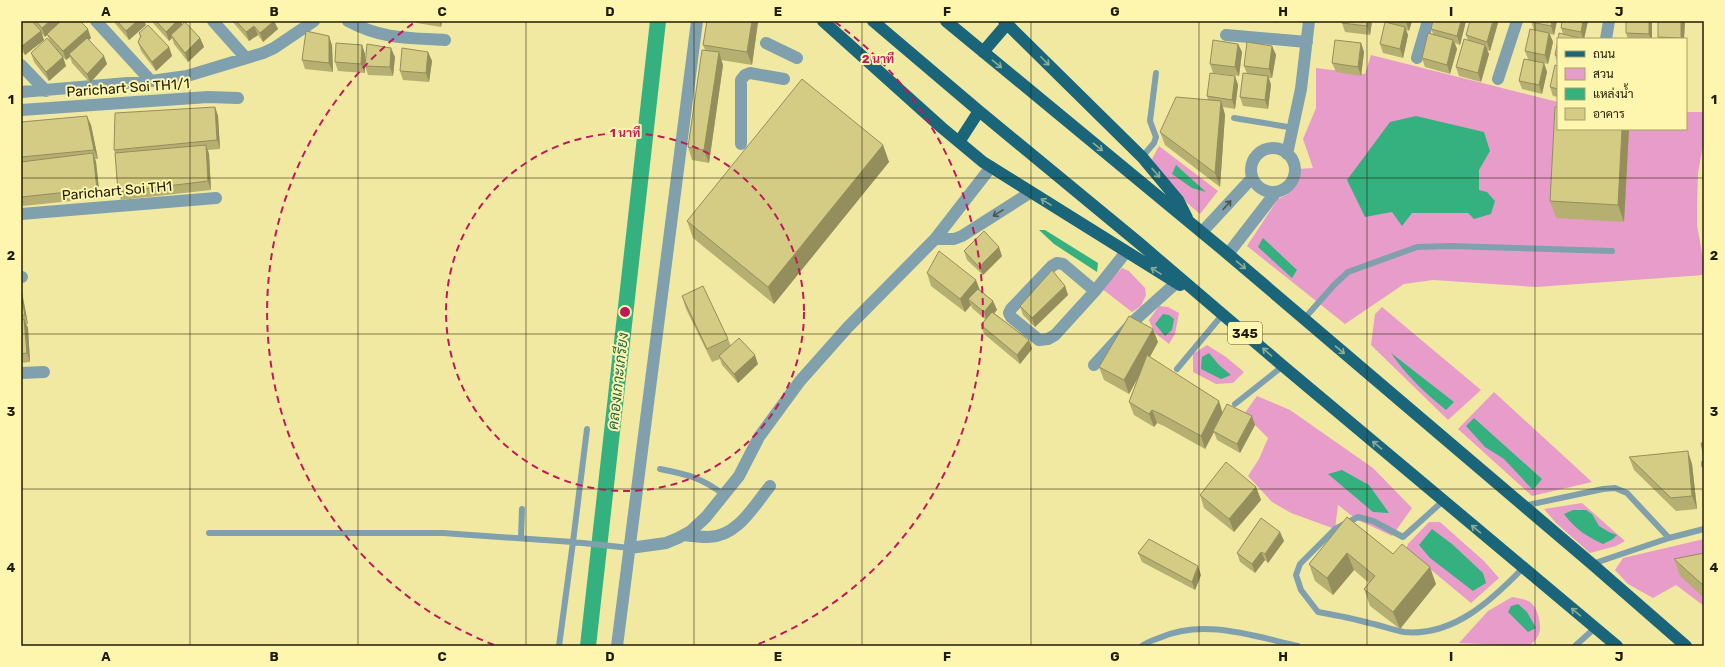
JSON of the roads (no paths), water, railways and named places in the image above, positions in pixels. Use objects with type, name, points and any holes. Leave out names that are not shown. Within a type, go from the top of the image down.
[{"type":"main road","points":[[823,21],[959,142],[991,167],[1176,283],[1202,297]]},
{"type":"main road","name":"345","points":[[873,21],[979,111],[1140,243],[1443,501],[1617,646]]},
{"type":"main road","points":[[946,21],[1202,232],[1523,506],[1597,562],[1686,646]]},
{"type":"main road","points":[[982,52],[1006,22],[1142,157],[1178,200],[1190,222]]},
{"type":"main road","points":[[959,142],[979,111]]},
{"type":"street","points":[[96,21],[151,81]]},
{"type":"street","points":[[214,21],[245,57]]},
{"type":"street","points":[[21,92],[151,81],[187,76],[245,57],[263,53],[274,48],[314,21]]},
{"type":"street","points":[[348,21],[382,35],[445,40]]},
{"type":"street","points":[[617,646],[697,21]]},
{"type":"street","points":[[1287,154],[1302,89],[1309,21]]},
{"type":"street","points":[[1417,58],[1428,21]]},
{"type":"street","points":[[1498,79],[1517,21]]},
{"type":"street","points":[[1606,38],[1609,21]]},
{"type":"street","points":[[1226,35],[1307,42]]},
{"type":"street","points":[[766,42],[797,58]]},
{"type":"street","points":[[21,65],[46,91]]},
{"type":"street","points":[[741,144],[741,80],[745,75],[750,73],[784,79]]},
{"type":"street","name":"Parichart Soi TH1/1","points":[[21,110],[208,97],[238,98]]},
{"type":"street","points":[[1271,148],[1283,150],[1294,164],[1294,176],[1287,187],[1276,192],[1270,192],[1259,187],[1252,178],[1251,166],[1253,160],[1260,152],[1271,148]]},
{"type":"street","points":[[630,548],[666,543],[691,531],[706,517],[739,476],[759,437],[800,381],[848,328],[935,239],[991,167]]},
{"type":"street","points":[[1202,232],[1252,178]]},
{"type":"street","points":[[935,239],[954,239],[962,236],[1031,192]]},
{"type":"street","points":[[1228,254],[1276,192]]},
{"type":"street","name":"Parichart Soi TH1","points":[[21,214],[216,198]]},
{"type":"street","points":[[1095,292],[1062,264],[1057,263],[1052,266],[1010,309],[1010,313],[1011,316],[1039,340],[1044,340],[1055,335],[1095,292],[1126,252]]},
{"type":"street","points":[[1094,366],[1136,319],[1176,283]]},
{"type":"street","points":[[21,373],[44,372]]},
{"type":"street","points":[[684,535],[709,537],[723,534],[740,523],[770,486]]},
{"type":"lane","points":[[1142,157],[1154,143],[1156,137],[1150,121],[1156,73]]},
{"type":"lane","points":[[1234,118],[1294,128]]},
{"type":"lane","points":[[1304,319],[1334,285],[1348,272],[1417,247],[1450,246],[1612,251]]},
{"type":"lane","points":[[1177,368],[1223,314]]},
{"type":"lane","points":[[1235,404],[1284,366]]},
{"type":"lane","points":[[559,646],[587,429]]},
{"type":"lane","points":[[660,468],[686,474],[710,483],[724,495]]},
{"type":"lane","points":[[1523,506],[1587,492],[1615,488],[1627,493],[1669,538]]},
{"type":"lane","points":[[1443,501],[1403,537],[1373,521],[1358,517],[1335,528],[1300,564],[1296,575],[1301,590],[1318,612],[1352,618],[1404,632],[1431,630],[1459,621],[1478,609],[1492,598],[1523,568]]},
{"type":"lane","points":[[521,538],[522,509]]},
{"type":"lane","points":[[1597,562],[1669,538],[1704,529]]},
{"type":"lane","points":[[208,532],[443,532],[630,548]]},
{"type":"lane","points":[[1142,646],[1170,633],[1194,628],[1225,630],[1298,646]]},
{"type":"lane","points":[[1575,646],[1595,628]]},
{"type":"water","points":[[1416,116],[1484,132],[1490,151],[1479,170],[1479,190],[1487,192],[1495,201],[1491,214],[1474,219],[1468,213],[1412,213],[1402,226],[1392,212],[1365,217],[1347,180],[1390,122]]},
{"type":"water","points":[[1176,165],[1206,192],[1192,188],[1172,174]]},
{"type":"water","points":[[1039,230],[1045,230],[1098,263],[1097,272],[1054,244]]},
{"type":"water","points":[[1263,238],[1297,270],[1292,278],[1258,247]]},
{"type":"water","points":[[1163,314],[1169,315],[1174,319],[1172,330],[1165,336],[1155,324]]},
{"type":"water","points":[[1209,353],[1219,365],[1231,375],[1221,379],[1201,369],[1202,357]]},
{"type":"water","points":[[1391,353],[1454,402],[1446,410],[1417,384]]},
{"type":"water","points":[[1474,418],[1542,479],[1533,490],[1504,459],[1485,447],[1466,426]]},
{"type":"water","points":[[1342,470],[1369,485],[1389,513],[1373,512],[1328,474]]},
{"type":"water","points":[[1573,510],[1586,510],[1592,514],[1599,526],[1617,535],[1613,539],[1603,544],[1581,532],[1564,514]]},
{"type":"water","points":[[1432,529],[1452,544],[1483,573],[1486,583],[1473,591],[1430,558],[1419,545]]},
{"type":"water","points":[[1518,604],[1527,612],[1536,628],[1528,632],[1508,612],[1511,606]]},
{"type":"waterway","name":"คลองเกาะเกรียง","points":[[588,646],[658,21]]}]
